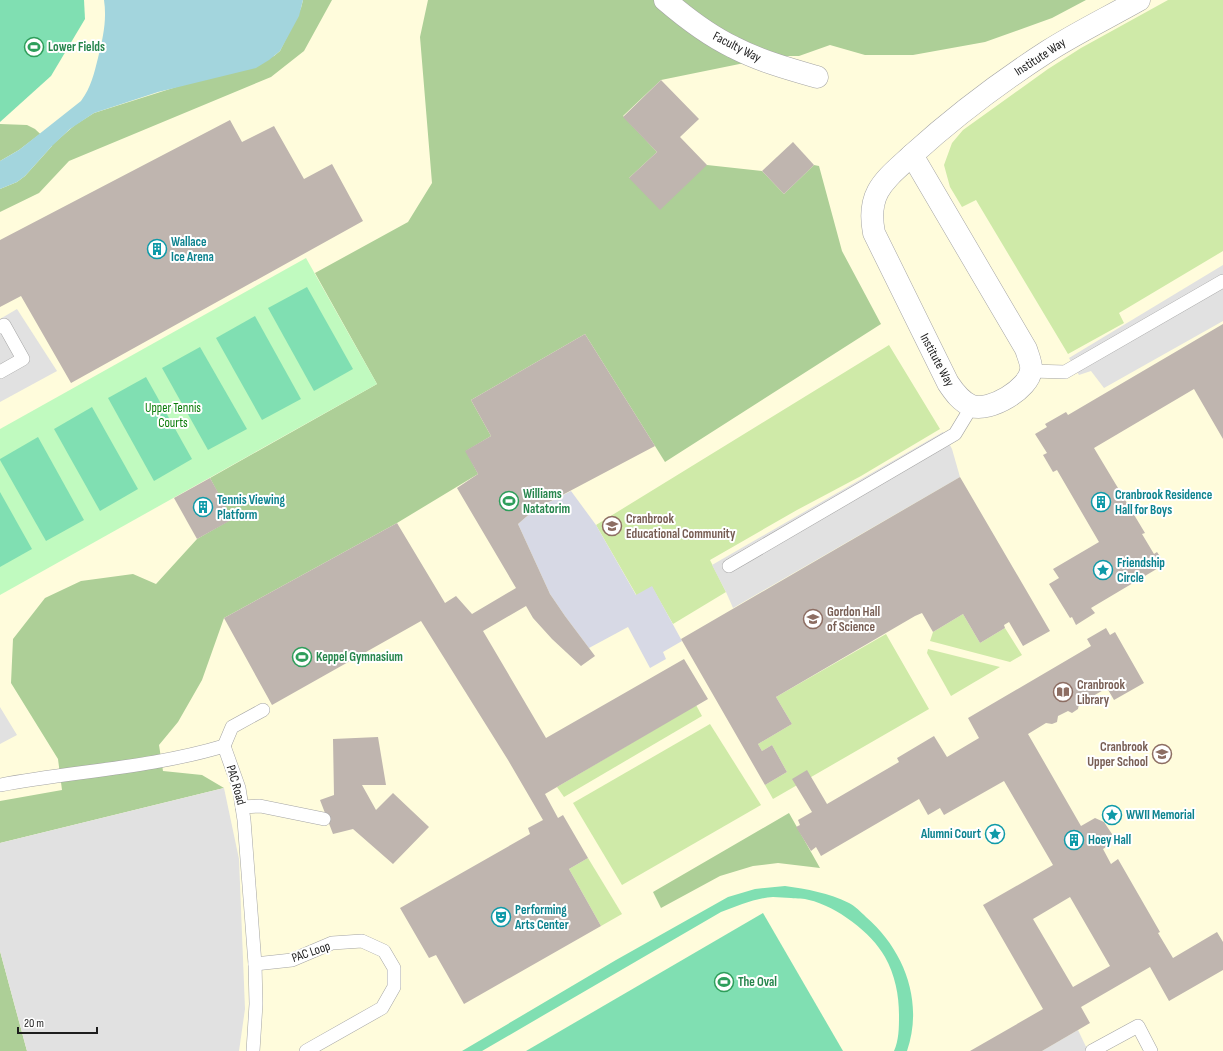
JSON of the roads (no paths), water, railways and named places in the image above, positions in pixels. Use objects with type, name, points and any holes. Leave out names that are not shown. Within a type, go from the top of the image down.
[{"type":"street","name":"Faculty Way","points":[[665,0],[690,20],[734,48],[758,59],[817,77]]},
{"type":"street","name":"Institute Way","points":[[972,406],[955,393],[948,383],[874,233],[872,224],[872,208],[876,193],[884,181],[968,106],[1027,65],[1073,36],[1139,0]]},
{"type":"street","points":[[912,155],[1021,339],[1030,360],[1031,371],[1024,384],[1004,399],[983,406],[972,406]]},
{"type":"lane","points":[[1031,371],[1065,372],[1223,281]]},
{"type":"lane","points":[[0,327],[4,325],[23,359],[0,372]]},
{"type":"lane","points":[[728,566],[955,434],[972,406]]},
{"type":"lane","points":[[0,785],[42,777],[78,773],[196,754],[224,746],[232,727],[263,710]]},
{"type":"lane","name":"PAC Road","points":[[224,746],[239,788],[244,820],[255,964],[256,1004],[253,1051]]},
{"type":"lane","points":[[242,807],[260,806],[324,819]]},
{"type":"lane","name":"PAC Loop","points":[[255,964],[292,960],[332,943],[362,941],[384,951],[394,968],[394,987],[382,1008],[306,1051]]},
{"type":"lane","points":[[1092,1051],[1138,1026],[1150,1051]]},
{"type":"water","points":[[104,0],[303,0],[299,16],[280,51],[269,60],[256,68],[158,92],[94,113],[70,129],[52,146],[25,176],[17,182],[0,189],[0,161],[19,150],[81,101],[87,91],[95,70],[103,36],[105,22]]},
{"type":"place","name":"Lower Fields","points":[[34,47]]},
{"type":"place","name":"Wallace Ice Arena","points":[[157,249]]},
{"type":"place","name":"Williams Natatorim","points":[[509,501]]},
{"type":"place","name":"Cranbrook Residence Hall for Boys","points":[[1101,502]]},
{"type":"place","name":"Tennis Viewing Platform","points":[[203,507]]},
{"type":"place","name":"Cranbrook Educational Community","points":[[612,526]]},
{"type":"place","name":"Friendship Circle","points":[[1103,570]]},
{"type":"place","name":"Gordon Hall of Science","points":[[813,619]]},
{"type":"place","name":"Keppel Gymnasium","points":[[302,657]]},
{"type":"place","name":"Cranbrook Library","points":[[1063,692]]},
{"type":"place","name":"Cranbrook Upper School","points":[[1162,754]]},
{"type":"place","name":"WWII Memorial","points":[[1112,815]]},
{"type":"place","name":"Alumni Court","points":[[995,834]]},
{"type":"place","name":"Hoey Hall","points":[[1074,840]]},
{"type":"place","name":"Performing Arts Center","points":[[501,917]]},
{"type":"place","name":"The Oval","points":[[724,982]]},
{"type":"park label","name":"Upper Tennis Courts","points":[[173,416]]}]
